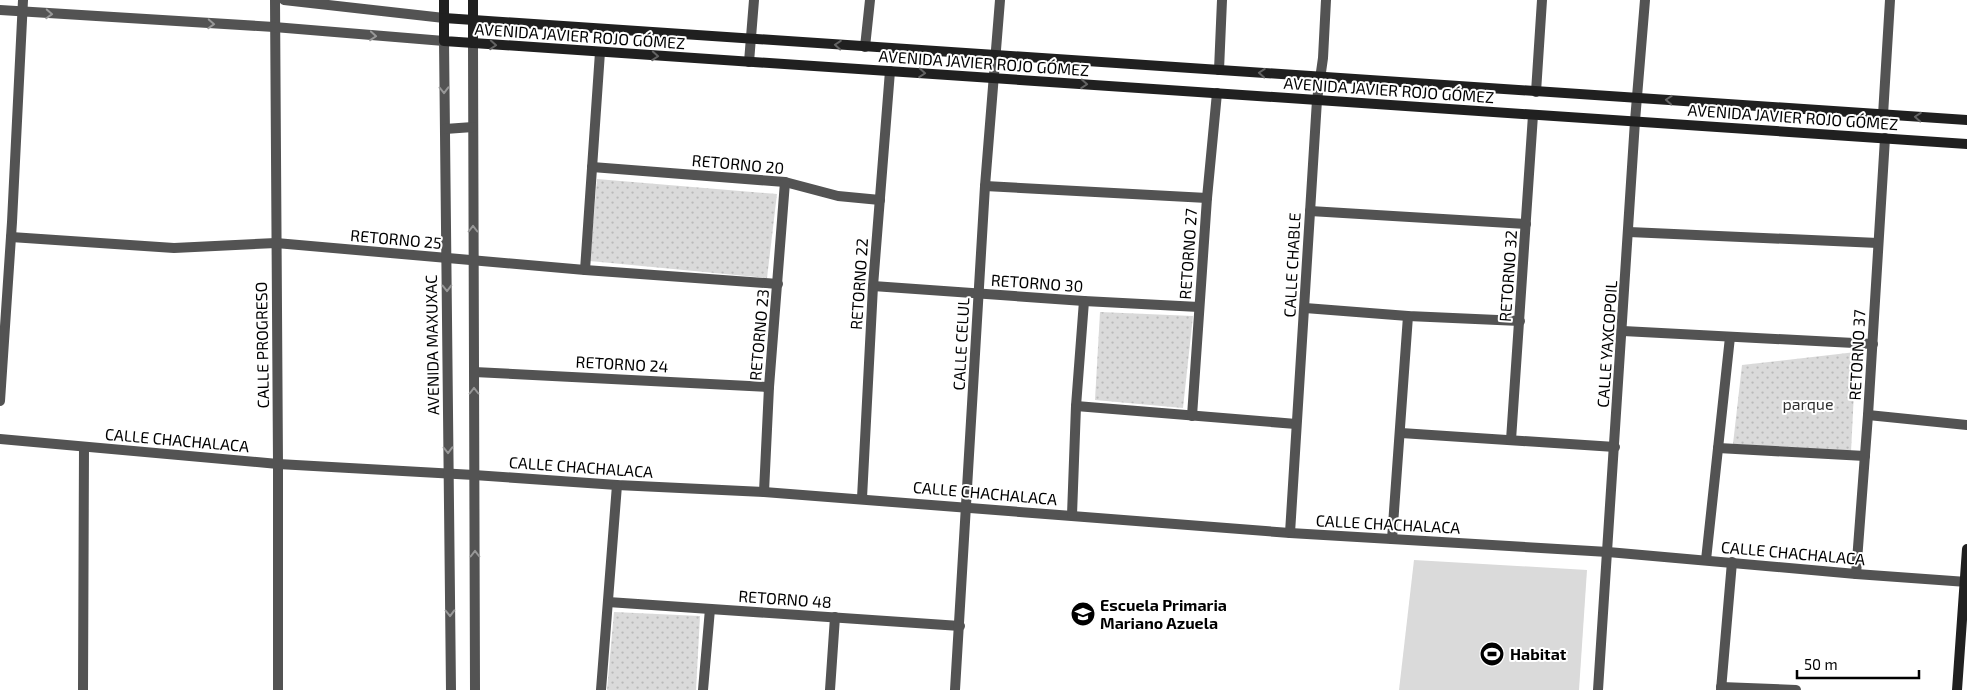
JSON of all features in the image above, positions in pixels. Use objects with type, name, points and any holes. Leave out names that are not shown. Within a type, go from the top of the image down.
[{"type":"main road","name":"AVENIDA MAXUXAC","points":[[444,0],[444,42]]},
{"type":"main road","points":[[473,0],[473,43]]},
{"type":"main road","name":"AVENIDA JAVIER ROJO GÓMEZ","points":[[444,18],[1967,120]]},
{"type":"main road","name":"AVENIDA JAVIER ROJO GÓMEZ","points":[[444,42],[1967,144]]},
{"type":"main road","points":[[1957,690],[1967,549]]},
{"type":"street","points":[[0,401],[11,237],[23,0]]},
{"type":"street","name":"CALLE PROGRESO","points":[[274,0],[278,690]]},
{"type":"street","name":"AVENIDA JAVIER ROJO GÓMEZ","points":[[284,0],[444,18]]},
{"type":"street","points":[[749,62],[754,0]]},
{"type":"street","points":[[865,46],[870,0]]},
{"type":"street","name":"CALLE CELUL","points":[[955,690],[985,186],[1000,0]]},
{"type":"street","points":[[1219,70],[1222,0]]},
{"type":"street","name":"CALLE CHABLE","points":[[1290,533],[1317,100],[1326,0]]},
{"type":"street","points":[[1536,92],[1542,0]]},
{"type":"street","name":"CALLE YAXCOPOIL","points":[[1598,690],[1623,331],[1635,121],[1645,0]]},
{"type":"street","points":[[1884,115],[1890,0]]},
{"type":"street","name":"AVENIDA JAVIER ROJO GÓMEZ","points":[[0,10],[274,27],[444,42]]},
{"type":"street","name":"AVENIDA MAXUXAC","points":[[444,42],[451,690]]},
{"type":"street","points":[[473,43],[475,690]]},
{"type":"street","points":[[585,270],[600,52]]},
{"type":"street","name":"RETORNO 22","points":[[862,498],[873,286],[890,71]]},
{"type":"street","name":"RETORNO 27","points":[[1192,416],[1207,198],[1217,93]]},
{"type":"street","name":"RETORNO 32","points":[[1511,440],[1532,115]]},
{"type":"street","points":[[445,128],[473,127]]},
{"type":"street","name":"RETORNO 37","points":[[1856,574],[1873,344],[1885,138]]},
{"type":"street","name":"RETORNO 20","points":[[592,167],[785,182],[838,196],[880,200]]},
{"type":"street","name":"RETORNO 23","points":[[764,492],[769,387],[785,182]]},
{"type":"street","points":[[985,186],[1207,198]]},
{"type":"street","points":[[1310,211],[1526,224]]},
{"type":"street","points":[[1628,232],[1878,243]]},
{"type":"street","name":"RETORNO 25","points":[[11,237],[174,248],[276,244],[778,284]]},
{"type":"street","name":"RETORNO 30","points":[[873,286],[1084,301],[1199,306]]},
{"type":"street","points":[[1072,515],[1076,406],[1084,301]]},
{"type":"street","points":[[1305,308],[1408,316],[1520,321]]},
{"type":"street","points":[[1392,539],[1408,316]]},
{"type":"street","points":[[1623,331],[1873,344]]},
{"type":"street","points":[[1706,560],[1730,337]]},
{"type":"street","name":"RETORNO 24","points":[[474,372],[769,387]]},
{"type":"street","points":[[1076,406],[1296,424]]},
{"type":"street","points":[[1868,415],[1967,425]]},
{"type":"street","points":[[1401,433],[1615,448]]},
{"type":"street","name":"CALLE CHACHALACA","points":[[0,440],[278,464],[862,498],[1290,533],[1608,552],[1966,582]]},
{"type":"street","points":[[83,690],[84,447]]},
{"type":"street","points":[[1718,448],[1865,456]]},
{"type":"street","points":[[601,690],[617,485]]},
{"type":"street","points":[[1732,562],[1721,688],[1796,690]]},
{"type":"street","name":"RETORNO 48","points":[[608,602],[960,626]]},
{"type":"street","points":[[704,690],[710,609]]},
{"type":"street","points":[[830,690],[834,618]]},
{"type":"green space","points":[[597,179],[777,194],[767,278],[590,261]]},
{"type":"green space","points":[[1100,312],[1193,316],[1183,408],[1095,400]]},
{"type":"green space","name":"parque","points":[[1856,352],[1851,452],[1733,444],[1742,365]]},
{"type":"green space","name":"Habitat","points":[[1414,560],[1587,570],[1579,690],[1399,690]]},
{"type":"green space","points":[[614,612],[700,616],[696,690],[607,690]]},
{"type":"place","name":"Escuela Primaria Mariano Azuela","points":[[1083,614]]},
{"type":"place","name":"Habitat","points":[[1492,654]]}]
